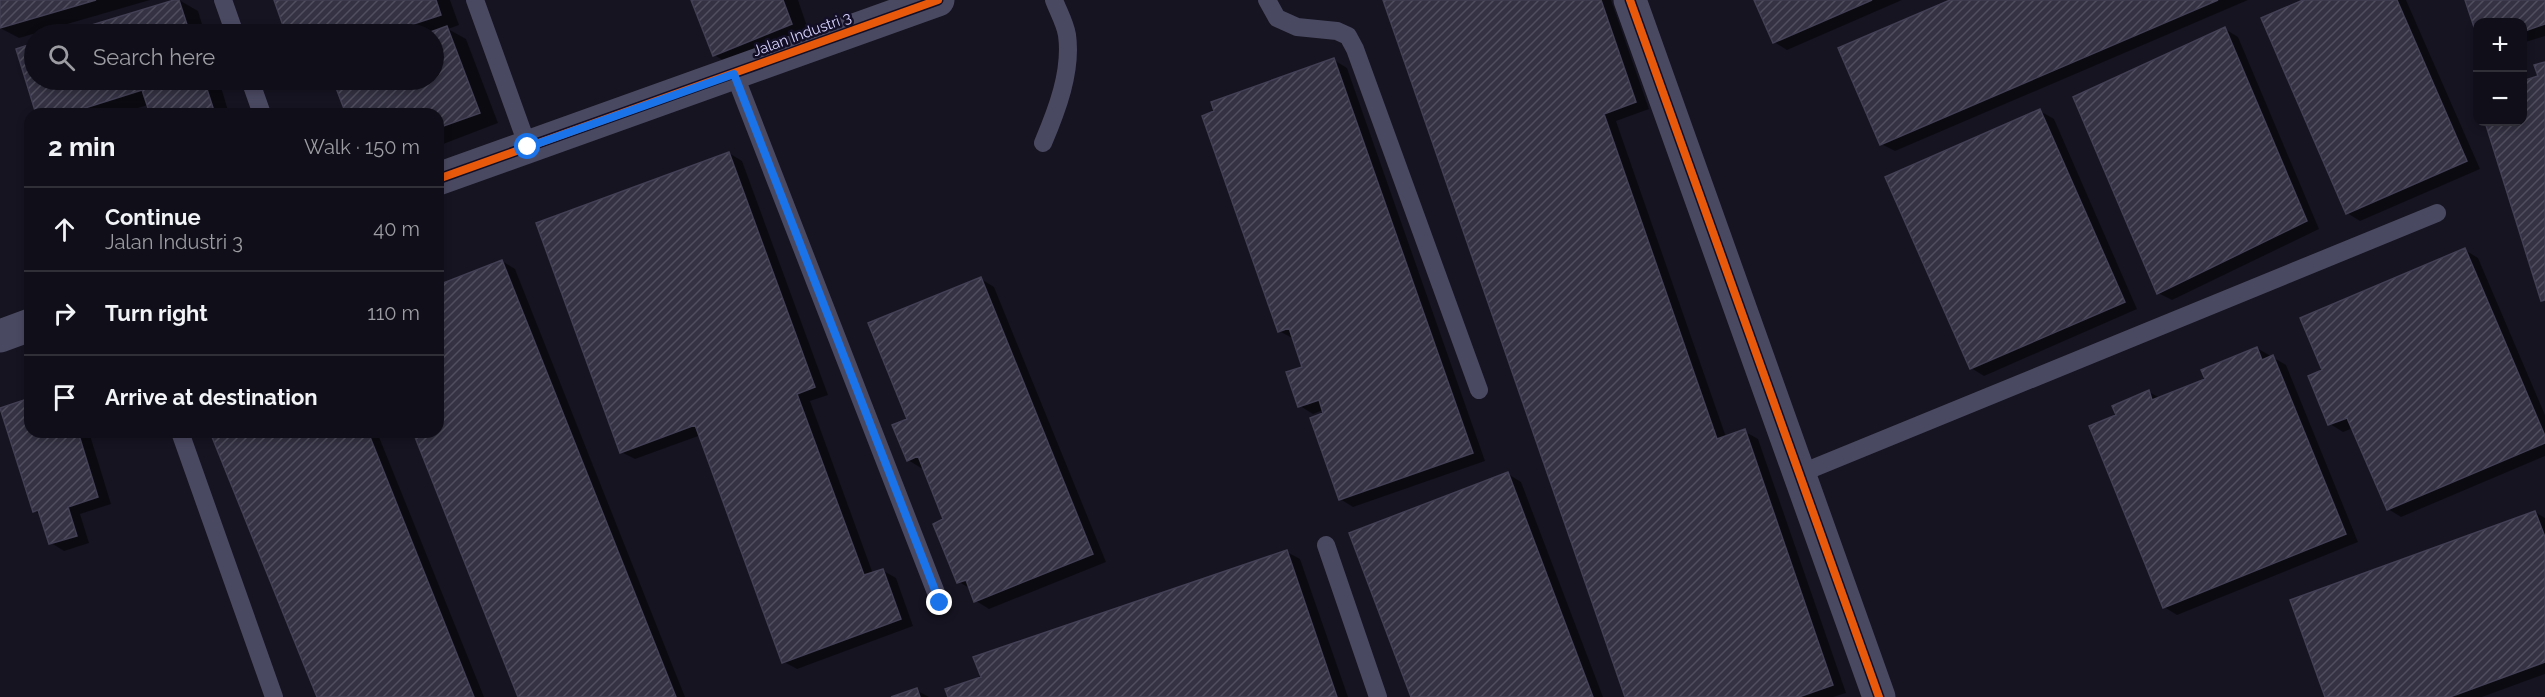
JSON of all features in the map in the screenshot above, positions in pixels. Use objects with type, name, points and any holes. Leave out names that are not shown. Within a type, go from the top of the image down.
[{"type":"street","name":"Jalan Industri 3","points":[[444,177],[734,74],[880,10],[938,0]]},
{"type":"street","points":[[1630,0],[1799,474],[1874,696]]},
{"type":"street","points":[[0,336],[24,327]]},
{"type":"lane","points":[[223,0],[231,24]]},
{"type":"lane","points":[[475,0],[528,147]]},
{"type":"lane","points":[[1043,142],[1057,111],[1065,74],[1067,35],[1054,0]]},
{"type":"lane","points":[[1267,0],[1277,18],[1297,27],[1336,31],[1348,36],[1355,49],[1479,390]]},
{"type":"lane","points":[[734,74],[940,603]]},
{"type":"lane","points":[[254,90],[260,108]]},
{"type":"lane","points":[[1799,474],[2437,213]]},
{"type":"lane","points":[[182,438],[274,697]]},
{"type":"lane","points":[[1326,545],[1378,697]]},
{"type":"building","points":[[0,0],[96,0],[0,28]]},
{"type":"building","points":[[179,0],[187,24],[95,24]]},
{"type":"building","points":[[274,0],[436,0],[441,15],[414,24],[282,24]]},
{"type":"building","points":[[691,0],[783,0],[792,24],[713,56]]},
{"type":"building","points":[[1383,0],[1601,0],[1636,102],[1604,114],[1717,439],[1745,429],[1833,685],[1799,697],[1625,697]]},
{"type":"building","points":[[1754,0],[1872,0],[1773,43]]},
{"type":"building","points":[[1950,0],[2218,0],[1880,145],[1838,48]]},
{"type":"building","points":[[2303,0],[2397,0],[2467,161],[2346,214],[2261,18]]},
{"type":"building","points":[[2465,0],[2545,0],[2545,24],[2527,30],[2527,18],[2473,18],[2473,24]]},
{"type":"building","points":[[447,26],[480,113],[444,126],[444,108],[344,108],[337,90],[444,90],[444,27]]},
{"type":"building","points":[[2225,27],[2307,221],[2157,294],[2073,97]]},
{"type":"building","points":[[24,46],[24,75],[16,49]]},
{"type":"building","points":[[1334,58],[1473,453],[1339,500],[1310,418],[1323,413],[1319,400],[1298,407],[1286,372],[1302,367],[1289,328],[1278,332],[1202,116],[1214,111],[1211,102]]},
{"type":"building","points":[[2545,62],[2545,300],[2541,301],[2486,126],[2527,126],[2527,79],[2538,76],[2534,65]]},
{"type":"building","points":[[29,90],[142,90],[85,108],[34,108]]},
{"type":"building","points":[[142,90],[207,90],[213,108],[148,108]]},
{"type":"building","points":[[2040,109],[2125,302],[1970,369],[1885,177]]},
{"type":"building","points":[[729,152],[815,387],[797,394],[864,575],[883,569],[901,619],[782,663],[695,425],[620,453],[536,223]]},
{"type":"building","points":[[2465,248],[2545,436],[2545,443],[2387,510],[2347,418],[2328,425],[2308,376],[2322,370],[2300,318]]},
{"type":"building","points":[[502,260],[676,697],[518,697],[415,438],[444,438],[444,283]]},
{"type":"building","points":[[981,277],[1093,554],[974,602],[966,580],[957,583],[933,524],[943,519],[918,456],[907,461],[892,425],[907,419],[868,323]]},
{"type":"building","points":[[2257,347],[2262,360],[2273,355],[2346,534],[2163,608],[2089,426],[2116,415],[2112,406],[2149,390],[2152,400],[2205,379],[2201,370]]},
{"type":"building","points":[[24,400],[24,438],[80,438],[98,497],[68,507],[77,536],[49,544],[38,510],[33,512],[0,408]]},
{"type":"building","points":[[212,438],[370,438],[474,697],[317,697]]},
{"type":"building","points":[[1508,472],[1593,697],[1411,697],[1349,533]]},
{"type":"building","points":[[2535,511],[2545,537],[2545,662],[2450,697],[2325,697],[2290,600]]},
{"type":"building","points":[[1287,550],[1337,697],[948,697],[945,689],[981,677],[973,657]]},
{"type":"building","points":[[917,688],[920,697],[891,697]]},
{"type":"cycle path","points":[[444,177],[938,0]]},
{"type":"cycle path","points":[[1630,0],[1879,697]]},
{"type":"route","points":[[528,147],[734,74],[940,603]]}]
